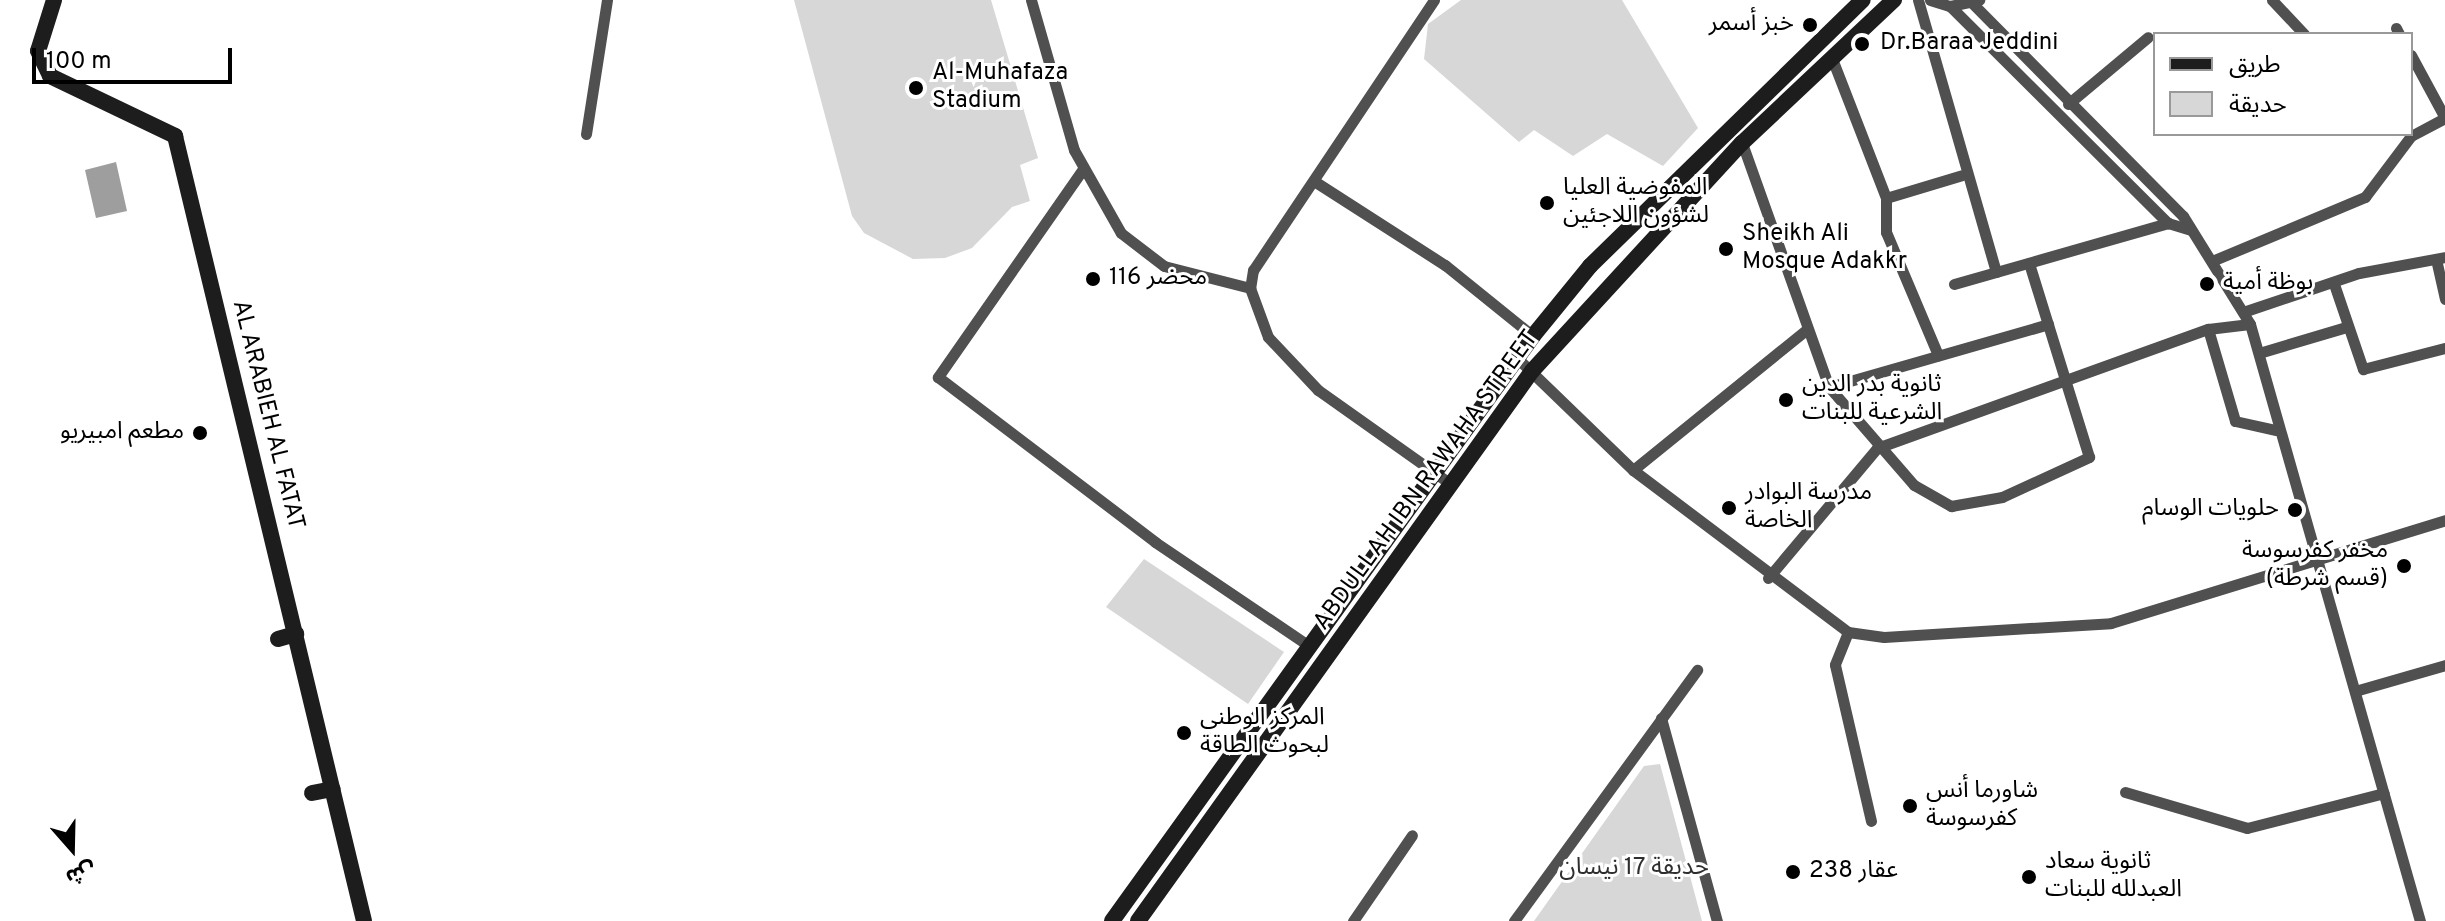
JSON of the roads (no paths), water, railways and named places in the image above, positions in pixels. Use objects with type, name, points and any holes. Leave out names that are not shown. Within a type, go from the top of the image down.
[{"type":"street","name":"AL ARABIEH AL FATAT","points":[[54,0],[38,42],[50,76],[175,136],[364,921]]},
{"type":"street","points":[[586,134],[607,0]]},
{"type":"street","points":[[1031,0],[1083,169],[1121,233],[1164,266],[1250,288]]},
{"type":"street","points":[[1434,0],[1253,270],[1250,288],[1268,337],[1318,390],[1451,484]]},
{"type":"street","name":"ABDULLAH IBN RAWAHA STREET","points":[[1112,921],[1431,471],[1516,357],[1590,266],[1863,0]]},
{"type":"street","name":"ABDULLAH IBN RAWAHA STREET","points":[[1138,921],[1532,371],[1742,143],[1892,0]]},
{"type":"street","points":[[1918,0],[1962,175],[1996,272]]},
{"type":"street","points":[[1930,0],[1950,6],[1976,2],[2068,104],[2191,230],[2250,324],[2276,430],[2420,921]]},
{"type":"street","points":[[2272,0],[2302,32]]},
{"type":"street","points":[[1950,6],[2168,223],[2191,230]]},
{"type":"street","points":[[2068,104],[2148,37]]},
{"type":"street","points":[[1831,55],[1886,198],[1886,232],[1938,355]]},
{"type":"street","points":[[2413,59],[2445,118],[2413,134]]},
{"type":"street","points":[[2212,261],[2365,197],[2409,136]]},
{"type":"street","points":[[1742,143],[1806,330],[1829,387],[1877,448],[1914,485],[1951,506],[2002,497],[2089,457],[2029,263]]},
{"type":"street","points":[[1083,169],[938,377],[1155,542],[1306,644]]},
{"type":"street","points":[[1886,198],[1962,175]]},
{"type":"street","points":[[1314,181],[1445,265],[1533,336]]},
{"type":"street","points":[[1954,284],[2168,223]]},
{"type":"street","points":[[2243,312],[2334,284],[2440,258],[2445,299]]},
{"type":"street","points":[[2334,284],[2343,328],[2363,369],[2445,348]]},
{"type":"street","points":[[1829,387],[2048,324]]},
{"type":"street","points":[[1768,578],[1877,448],[2208,329],[2250,324]]},
{"type":"street","points":[[2259,353],[2343,328]]},
{"type":"street","points":[[2208,329],[2235,421],[2276,430]]},
{"type":"street","points":[[1633,470],[1806,330]]},
{"type":"street","points":[[1516,357],[1633,470],[1768,578],[1848,632],[1884,637],[2111,623],[2445,520]]},
{"type":"street","points":[[224,408],[241,404]]},
{"type":"street","points":[[1848,632],[1835,665],[1871,821]]},
{"type":"street","points":[[278,639],[296,634]]},
{"type":"street","points":[[2355,691],[2445,665]]},
{"type":"street","points":[[1514,921],[1697,670]]},
{"type":"street","points":[[1661,718],[1717,921]]},
{"type":"street","points":[[312,793],[333,789]]},
{"type":"street","points":[[2125,792],[2247,828],[2384,793]]},
{"type":"street","points":[[1354,921],[1412,835]]},
{"type":"place","name":"خبز أسمر","points":[[1810,25]]},
{"type":"place","name":"Dr.Baraa Jeddini","points":[[1862,44]]},
{"type":"place","name":"Al-Muhafaza Stadium","points":[[916,88]]},
{"type":"place","name":"المفوضية العليا لشؤون اللاجئين","points":[[1547,203]]},
{"type":"place","name":"Sheikh Ali Mosque Adakkr","points":[[1726,249]]},
{"type":"place","name":"محضر 116","points":[[1093,279]]},
{"type":"place","name":"بوظة أمية","points":[[2207,284]]},
{"type":"place","name":"ثانوية بدر الدين الشرعية للبنات","points":[[1786,400]]},
{"type":"place","name":"مطعم امبيريو","points":[[200,433]]},
{"type":"place","name":"مدرسة البوادر الخاصة","points":[[1729,508]]},
{"type":"place","name":"حلويات الوسام","points":[[2295,510]]},
{"type":"place","name":"مخفر كفرسوسة (قسم شرطة)","points":[[2404,566]]},
{"type":"place","name":"المركز الوطني لبحوث الطاقة","points":[[1184,733]]},
{"type":"place","name":"شاورما أنس كفرسوسة","points":[[1910,806]]},
{"type":"place","name":"عقار 238","points":[[1793,872]]},
{"type":"place","name":"ثانوية سعاد العبدلله للبنات","points":[[2029,877]]},
{"type":"park label","name":"حديقة 17 نيسان","points":[[1634,869]]}]
